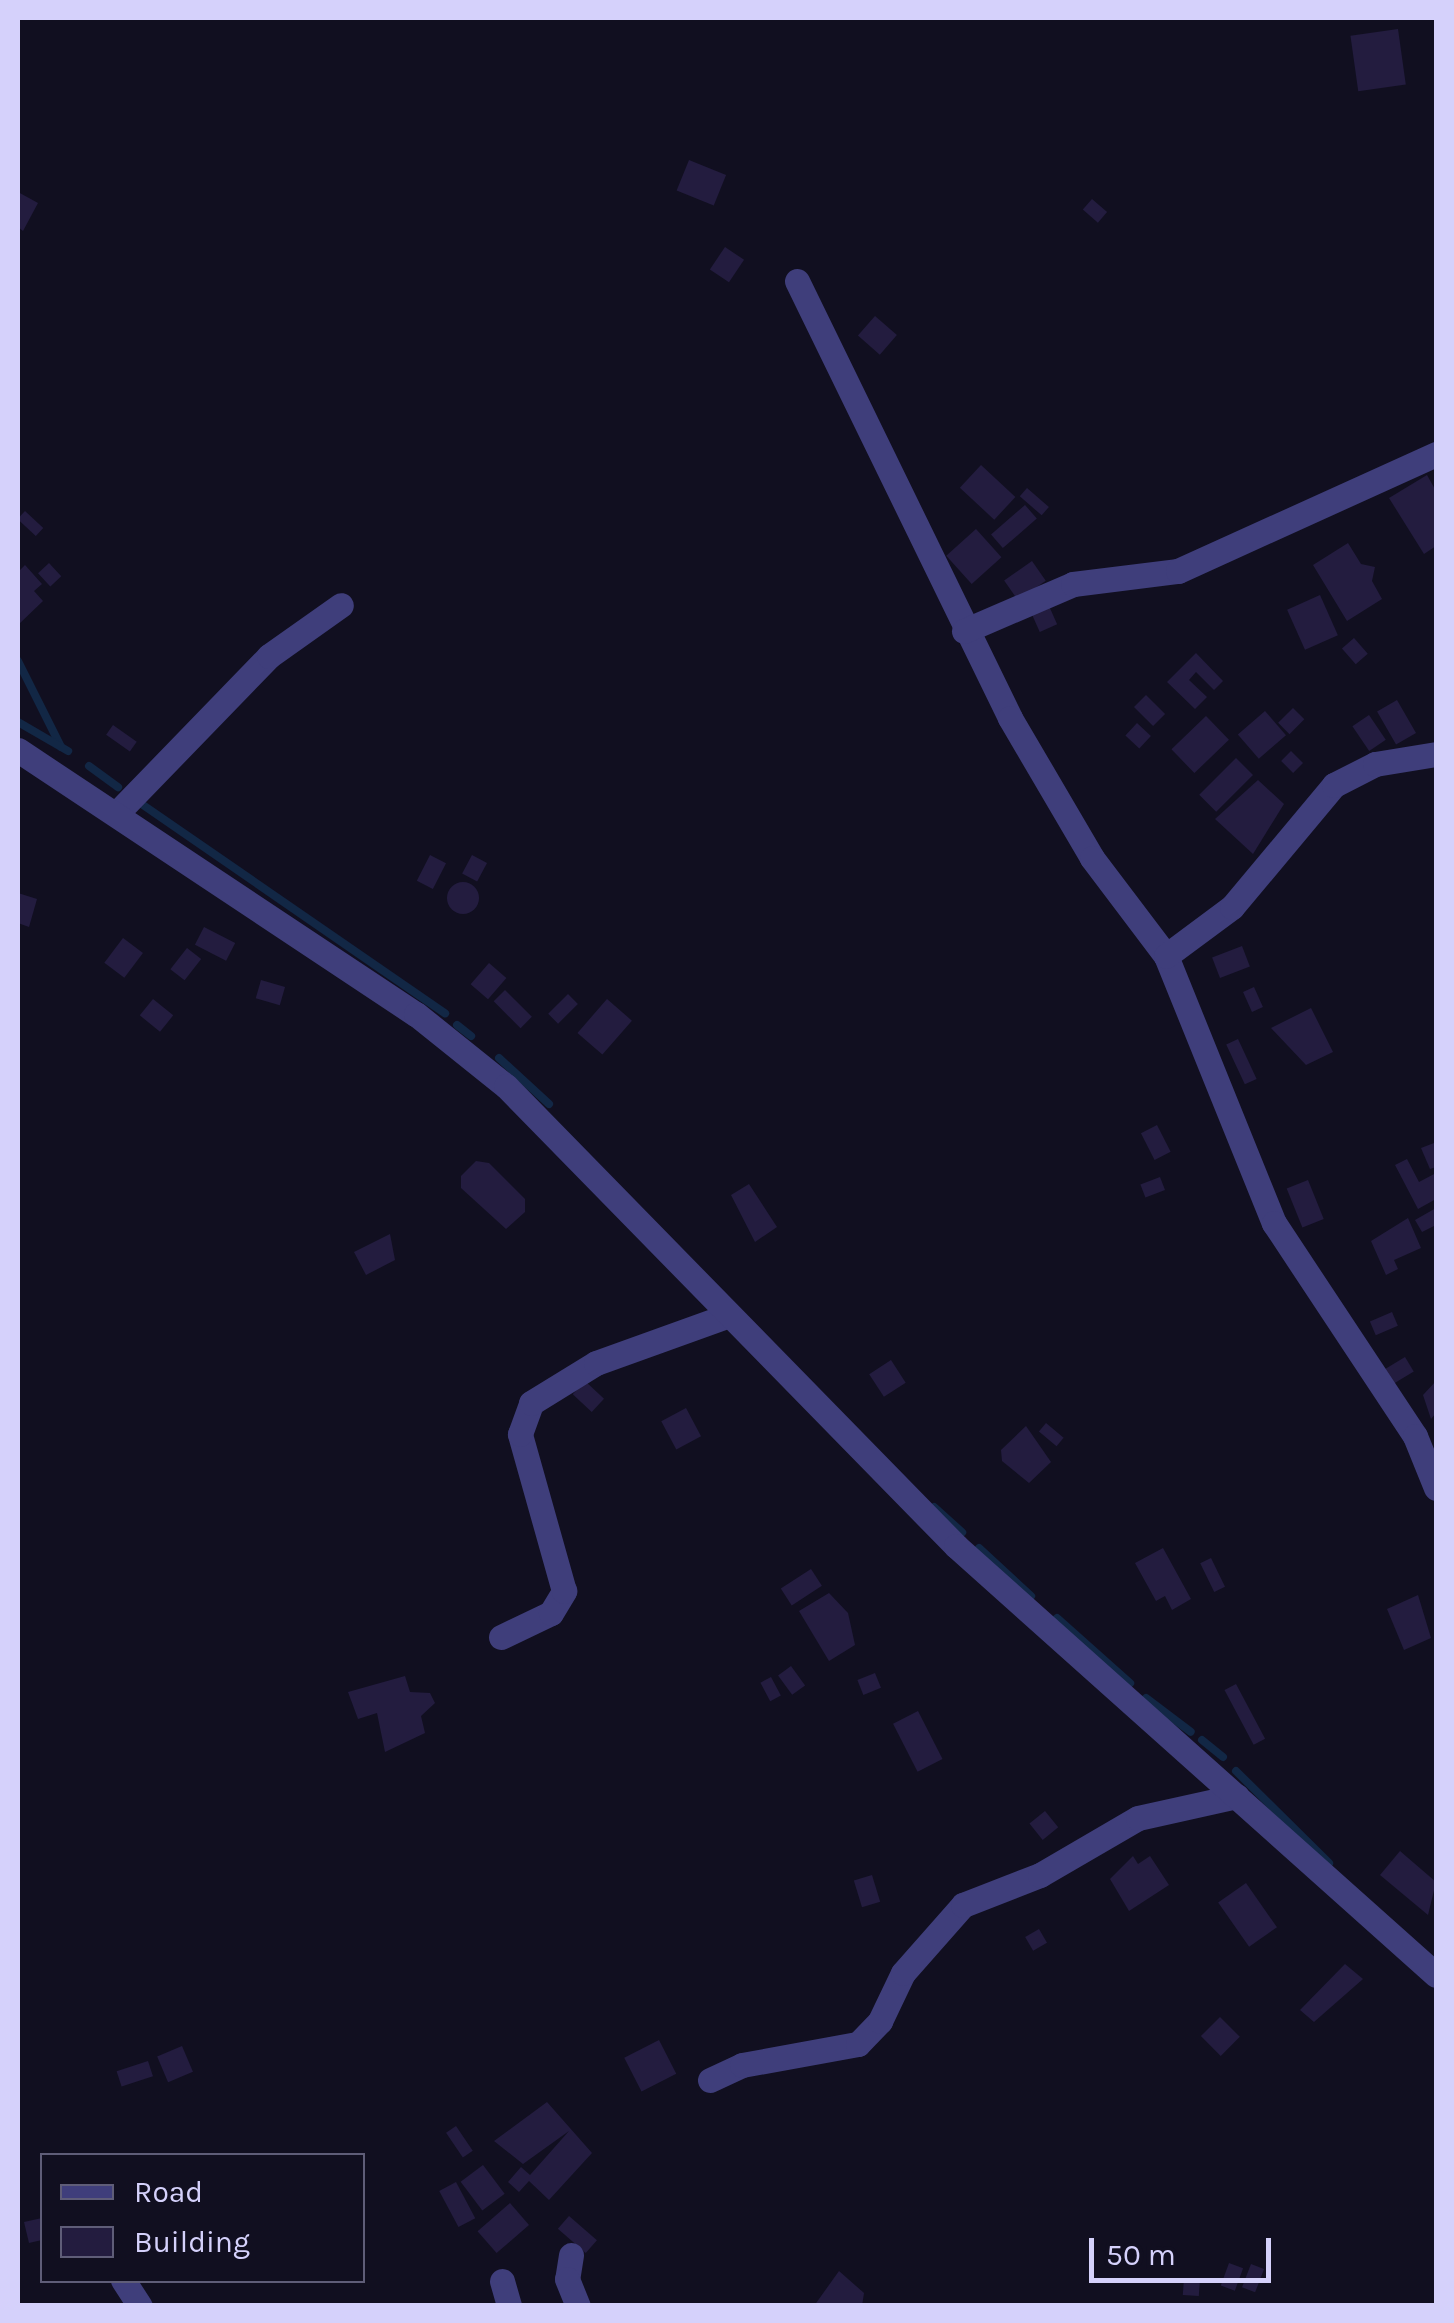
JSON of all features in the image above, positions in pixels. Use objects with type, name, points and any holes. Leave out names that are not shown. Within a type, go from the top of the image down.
[{"type":"street","points":[[797,281],[964,631],[1092,858],[1166,956],[1274,1223],[1414,1436],[1436,1488]]},
{"type":"street","points":[[964,631],[1073,584],[1178,571],[1436,454]]},
{"type":"street","points":[[116,814],[269,656],[341,605]]},
{"type":"street","points":[[18,750],[416,1014],[506,1086],[956,1546],[1436,1975]]},
{"type":"street","points":[[1166,956],[1232,907],[1334,785],[1375,764],[1436,754]]},
{"type":"street","points":[[500,1637],[551,1613],[564,1591],[520,1434],[531,1403],[596,1363],[729,1315]]},
{"type":"street","points":[[710,2080],[742,2066],[858,2044],[880,2021],[904,1972],[964,1904],[1040,1874],[1138,1818],[1237,1796]]},
{"type":"street","points":[[571,2255],[567,2279],[578,2306]]},
{"type":"street","points":[[125,2283],[140,2306]]},
{"type":"building","points":[[1398,29],[1406,84],[1358,91],[1350,36]]},
{"type":"building","points":[[689,160],[726,175],[714,206],[677,191]]},
{"type":"building","points":[[18,192],[38,203],[23,231],[18,227]]},
{"type":"building","points":[[1092,199],[1107,212],[1098,223],[1083,210]]},
{"type":"building","points":[[725,247],[744,260],[729,282],[710,269]]},
{"type":"building","points":[[875,316],[897,335],[880,355],[858,336]]},
{"type":"building","points":[[981,465],[1015,497],[994,520],[960,488]]},
{"type":"building","points":[[1427,475],[1436,491],[1436,546],[1424,554],[1389,498]]},
{"type":"building","points":[[1027,488],[1049,507],[1042,515],[1020,496]]},
{"type":"building","points":[[1025,505],[1037,519],[1003,548],[991,535]]},
{"type":"building","points":[[25,511],[43,528],[36,536],[18,520]]},
{"type":"building","points":[[976,529],[1001,557],[972,584],[946,556]]},
{"type":"building","points":[[1348,543],[1361,564],[1375,567],[1372,581],[1382,599],[1347,621],[1313,565]]},
{"type":"building","points":[[1032,561],[1046,581],[1018,600],[1004,581]]},
{"type":"building","points":[[49,563],[61,576],[50,586],[38,573]]},
{"type":"building","points":[[25,565],[42,584],[34,591],[43,601],[18,625],[18,572]]},
{"type":"building","points":[[1320,595],[1338,635],[1305,650],[1287,610]]},
{"type":"building","points":[[1049,606],[1057,624],[1040,632],[1032,614]]},
{"type":"building","points":[[1354,638],[1368,654],[1356,664],[1342,648]]},
{"type":"building","points":[[1196,653],[1223,681],[1214,690],[1196,672],[1189,680],[1207,697],[1195,709],[1167,682]]},
{"type":"building","points":[[1146,695],[1165,714],[1153,726],[1134,707]]},
{"type":"building","points":[[1397,700],[1416,733],[1396,744],[1377,712]]},
{"type":"building","points":[[1293,708],[1304,719],[1289,734],[1278,723]]},
{"type":"building","points":[[1265,711],[1286,735],[1259,759],[1238,735]]},
{"type":"building","points":[[1369,715],[1386,740],[1369,751],[1352,726]]},
{"type":"building","points":[[1206,716],[1229,740],[1194,773],[1171,749]]},
{"type":"building","points":[[1137,723],[1151,736],[1139,748],[1125,735]]},
{"type":"building","points":[[113,725],[137,742],[130,751],[106,735]]},
{"type":"building","points":[[1291,751],[1303,763],[1293,773],[1281,761]]},
{"type":"building","points":[[1236,758],[1253,775],[1216,812],[1199,795]]},
{"type":"building","points":[[1258,780],[1284,804],[1253,854],[1215,819]]},
{"type":"building","points":[[430,855],[446,863],[433,889],[417,881]]},
{"type":"building","points":[[472,855],[487,863],[477,882],[462,874]]},
{"type":"building","points":[[463,882],[474,887],[479,898],[474,909],[463,914],[452,909],[447,898],[452,887]]},
{"type":"building","points":[[18,893],[37,899],[29,927],[18,923]]},
{"type":"building","points":[[204,927],[235,943],[226,961],[195,945]]},
{"type":"building","points":[[123,938],[143,953],[124,978],[104,963]]},
{"type":"building","points":[[1242,946],[1250,967],[1220,978],[1212,957]]},
{"type":"building","points":[[187,948],[201,959],[185,980],[170,969]]},
{"type":"building","points":[[489,963],[506,978],[488,999],[471,984]]},
{"type":"building","points":[[261,980],[285,987],[280,1005],[256,998]]},
{"type":"building","points":[[1254,987],[1263,1007],[1252,1012],[1243,992]]},
{"type":"building","points":[[505,990],[532,1017],[521,1028],[494,1001]]},
{"type":"building","points":[[568,994],[578,1004],[558,1024],[548,1014]]},
{"type":"building","points":[[153,999],[173,1015],[160,1032],[140,1015]]},
{"type":"building","points":[[607,999],[632,1021],[602,1055],[577,1033]]},
{"type":"building","points":[[1311,1008],[1333,1052],[1306,1065],[1271,1028]]},
{"type":"building","points":[[1238,1039],[1257,1079],[1245,1084],[1226,1044]]},
{"type":"building","points":[[1157,1125],[1171,1152],[1155,1160],[1141,1133]]},
{"type":"building","points":[[1434,1143],[1436,1167],[1430,1169],[1421,1148]]},
{"type":"building","points":[[1407,1159],[1419,1182],[1436,1173],[1436,1199],[1418,1209],[1395,1165]]},
{"type":"building","points":[[476,1161],[489,1163],[525,1199],[525,1212],[506,1229],[461,1188],[461,1176]]},
{"type":"building","points":[[1160,1177],[1165,1190],[1145,1198],[1140,1185]]},
{"type":"building","points":[[1308,1180],[1324,1219],[1302,1228],[1287,1189]]},
{"type":"building","points":[[749,1184],[777,1227],[755,1242],[731,1195]]},
{"type":"building","points":[[1436,1208],[1436,1225],[1422,1232],[1415,1220]]},
{"type":"building","points":[[1408,1218],[1421,1248],[1394,1260],[1398,1269],[1386,1275],[1371,1241]]},
{"type":"building","points":[[390,1234],[395,1260],[366,1275],[354,1252]]},
{"type":"building","points":[[1392,1312],[1398,1326],[1376,1335],[1370,1321]]},
{"type":"building","points":[[1405,1357],[1414,1372],[1391,1385],[1383,1370]]},
{"type":"building","points":[[891,1360],[906,1383],[884,1397],[869,1374]]},
{"type":"building","points":[[585,1381],[604,1399],[592,1412],[573,1394]]},
{"type":"building","points":[[1436,1381],[1436,1413],[1431,1419],[1423,1395]]},
{"type":"building","points":[[686,1408],[701,1436],[676,1449],[661,1421]]},
{"type":"building","points":[[1046,1423],[1064,1438],[1057,1446],[1039,1431]]},
{"type":"building","points":[[1026,1426],[1051,1462],[1029,1483],[1002,1461],[1001,1450]]},
{"type":"building","points":[[1163,1548],[1191,1599],[1172,1610],[1165,1596],[1156,1601],[1135,1563]]},
{"type":"building","points":[[1211,1558],[1225,1587],[1214,1592],[1200,1563]]},
{"type":"building","points":[[811,1569],[822,1586],[792,1605],[781,1589]]},
{"type":"building","points":[[829,1593],[848,1613],[855,1645],[829,1661],[799,1611]]},
{"type":"building","points":[[1418,1595],[1431,1638],[1404,1650],[1387,1609]]},
{"type":"building","points":[[791,1666],[805,1685],[792,1695],[778,1675]]},
{"type":"building","points":[[875,1673],[881,1688],[863,1695],[857,1680]]},
{"type":"building","points":[[405,1676],[410,1692],[430,1693],[435,1703],[421,1716],[425,1733],[385,1752],[377,1713],[358,1719],[348,1692]]},
{"type":"building","points":[[771,1677],[781,1696],[770,1701],[760,1683]]},
{"type":"building","points":[[1236,1684],[1265,1739],[1254,1745],[1225,1690]]},
{"type":"building","points":[[918,1711],[943,1759],[918,1772],[893,1724]]},
{"type":"building","points":[[1045,1811],[1058,1827],[1043,1840],[1029,1824]]},
{"type":"building","points":[[1400,1851],[1436,1882],[1428,1915],[1380,1875]]},
{"type":"building","points":[[1133,1856],[1138,1864],[1150,1856],[1169,1885],[1129,1911],[1110,1879]]},
{"type":"building","points":[[872,1875],[880,1902],[862,1907],[854,1881]]},
{"type":"building","points":[[1246,1883],[1277,1927],[1249,1947],[1218,1903]]},
{"type":"building","points":[[1039,1929],[1047,1943],[1033,1951],[1025,1937]]},
{"type":"building","points":[[1345,1964],[1363,1979],[1314,2022],[1300,2010]]},
{"type":"building","points":[[1220,2017],[1240,2037],[1221,2056],[1201,2036]]},
{"type":"building","points":[[659,2040],[676,2074],[642,2092],[624,2058]]},
{"type":"building","points":[[182,2046],[193,2072],[168,2082],[157,2057]]},
{"type":"building","points":[[148,2061],[153,2076],[122,2086],[117,2071]]},
{"type":"building","points":[[547,2102],[592,2153],[549,2200],[529,2181],[519,2192],[508,2182],[521,2167],[530,2175],[569,2131],[523,2164],[494,2141]]},
{"type":"building","points":[[456,2126],[473,2151],[463,2158],[446,2133]]},
{"type":"building","points":[[483,2165],[505,2194],[482,2211],[461,2182]]},
{"type":"building","points":[[456,2182],[475,2218],[458,2227],[439,2191]]},
{"type":"building","points":[[510,2203],[529,2225],[497,2253],[478,2231]]},
{"type":"building","points":[[569,2216],[597,2240],[586,2253],[558,2229]]},
{"type":"building","points":[[40,2218],[40,2240],[29,2243],[24,2222]]},
{"type":"building","points":[[1229,2263],[1243,2268],[1235,2291],[1221,2286]]},
{"type":"building","points":[[1251,2264],[1264,2269],[1255,2292],[1242,2287]]},
{"type":"building","points":[[839,2271],[864,2293],[862,2306],[814,2306]]},
{"type":"building","points":[[1184,2278],[1200,2279],[1199,2296],[1183,2295]]},
{"type":"waterway","points":[[18,661],[61,747]]},
{"type":"waterway","points":[[18,722],[68,751]]},
{"type":"waterway","points":[[89,766],[118,787]]},
{"type":"waterway","points":[[143,805],[445,1013]]},
{"type":"waterway","points":[[457,1025],[471,1036]]},
{"type":"waterway","points":[[499,1058],[549,1104]]},
{"type":"waterway","points":[[934,1507],[962,1532]]},
{"type":"waterway","points":[[979,1548],[1031,1596]]},
{"type":"waterway","points":[[1057,1618],[1130,1683]]},
{"type":"waterway","points":[[1146,1698],[1191,1732]]},
{"type":"waterway","points":[[1202,1740],[1223,1757]]},
{"type":"waterway","points":[[1236,1771],[1329,1863]]}]
